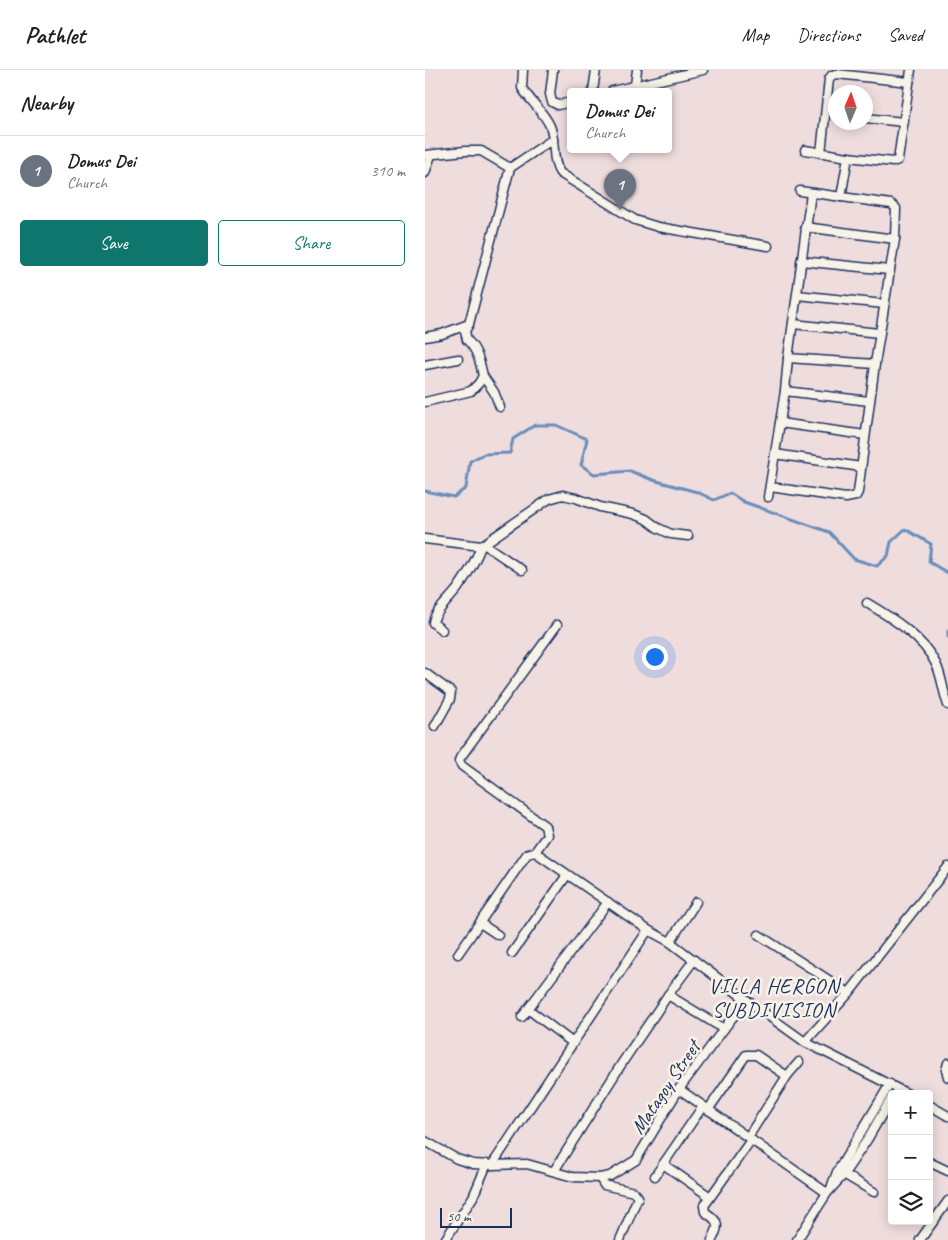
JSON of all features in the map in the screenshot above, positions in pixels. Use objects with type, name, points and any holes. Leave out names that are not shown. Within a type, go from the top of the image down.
[{"type":"street","points":[[523,70],[522,88],[551,127],[557,167],[560,172],[635,220],[768,246]]},
{"type":"street","points":[[553,70],[551,102],[558,105],[567,103]]},
{"type":"street","points":[[593,88],[596,70]]},
{"type":"street","points":[[635,85],[637,70]]},
{"type":"street","points":[[624,88],[675,74],[703,70]]},
{"type":"street","points":[[805,150],[893,162],[898,160],[911,70]]},
{"type":"street","points":[[821,153],[829,79],[832,75],[909,82]]},
{"type":"street","points":[[873,119],[904,122]]},
{"type":"street","points":[[500,407],[494,392],[483,376],[478,356],[472,343],[467,340],[465,331],[469,324],[510,168],[553,139]]},
{"type":"street","points":[[425,173],[428,155],[465,151],[481,151],[510,168]]},
{"type":"street","points":[[841,198],[847,157]]},
{"type":"street","points":[[770,487],[852,498],[856,496],[879,334],[895,239],[896,208],[891,204],[801,191]]},
{"type":"street","points":[[768,497],[785,391],[805,226],[811,193]]},
{"type":"street","points":[[805,226],[895,239]]},
{"type":"street","points":[[801,261],[889,270]]},
{"type":"street","points":[[797,295],[884,304]]},
{"type":"street","points":[[425,337],[442,334],[469,324]]},
{"type":"street","points":[[793,324],[879,334]]},
{"type":"street","points":[[788,358],[875,364]]},
{"type":"street","points":[[425,365],[459,359]]},
{"type":"street","points":[[425,402],[471,391],[483,376]]},
{"type":"street","points":[[785,391],[869,401]]},
{"type":"street","points":[[780,423],[865,435]]},
{"type":"street","points":[[775,454],[861,467]]},
{"type":"street","points":[[442,630],[433,623],[434,617],[457,590],[483,545],[549,498],[563,496],[576,498],[599,507],[646,518],[658,528],[671,534],[688,536]]},
{"type":"street","points":[[425,539],[483,545],[522,570]]},
{"type":"street","points":[[867,603],[896,621],[919,642],[936,664],[948,705]]},
{"type":"street","points":[[458,954],[527,854],[535,852],[547,835],[545,826],[462,766],[459,761],[557,624]]},
{"type":"street","points":[[425,673],[451,692],[450,700],[435,726]]},
{"type":"street","points":[[535,852],[648,930],[670,942],[805,1042],[891,1090]]},
{"type":"street","points":[[805,1042],[849,993],[948,867]]},
{"type":"street","points":[[512,953],[567,875]]},
{"type":"street","points":[[522,1017],[609,902]]},
{"type":"street","points":[[670,942],[696,902]]},
{"type":"street","points":[[480,923],[498,935]]},
{"type":"street","points":[[445,1240],[473,1197],[490,1165],[648,930]]},
{"type":"street","points":[[759,934],[849,993]]},
{"type":"street","points":[[554,1171],[624,1060],[694,960]]},
{"type":"street","points":[[669,995],[724,1029]]},
{"type":"street","name":"Matagoy Street","points":[[425,1141],[457,1159],[473,1164],[527,1164],[573,1177],[600,1178],[610,1176],[636,1160],[679,1089],[739,1011],[752,1004]]},
{"type":"street","points":[[528,1009],[573,1043]]},
{"type":"street","points":[[655,1176],[746,1055],[756,1055],[787,1076]]},
{"type":"street","points":[[712,1240],[718,1229],[715,1218],[705,1212],[704,1206],[787,1076],[799,1062]]},
{"type":"street","points":[[948,1063],[946,1070],[948,1077]]},
{"type":"street","points":[[679,1089],[749,1138],[829,1190]]},
{"type":"street","points":[[797,1240],[888,1099]]},
{"type":"street","points":[[841,1172],[867,1140],[888,1100]]},
{"type":"street","points":[[933,1107],[948,1116]]},
{"type":"street","points":[[663,1164],[709,1196]]},
{"type":"street","points":[[933,1164],[948,1172]]},
{"type":"street","points":[[841,1172],[874,1192]]},
{"type":"street","points":[[600,1178],[604,1185],[634,1192],[638,1197],[619,1240]]},
{"type":"street","points":[[920,1240],[948,1201]]},
{"type":"waterway","points":[[425,491],[454,497],[466,488],[470,461],[484,454],[510,453],[513,439],[535,425],[556,425],[587,439],[581,465],[594,474],[630,471],[653,480],[697,492],[714,500],[730,493],[744,502],[829,532],[854,559],[877,566],[888,556],[891,542],[905,529],[931,544],[929,562],[948,573]]},
{"type":"waterway","points":[[948,631],[948,637]]},
{"type":"place","name":"Domus Dei","points":[[620,210]]},
{"type":"district","name":"VILLA HERGON SUBDIVISION","points":[[774,998]]}]
